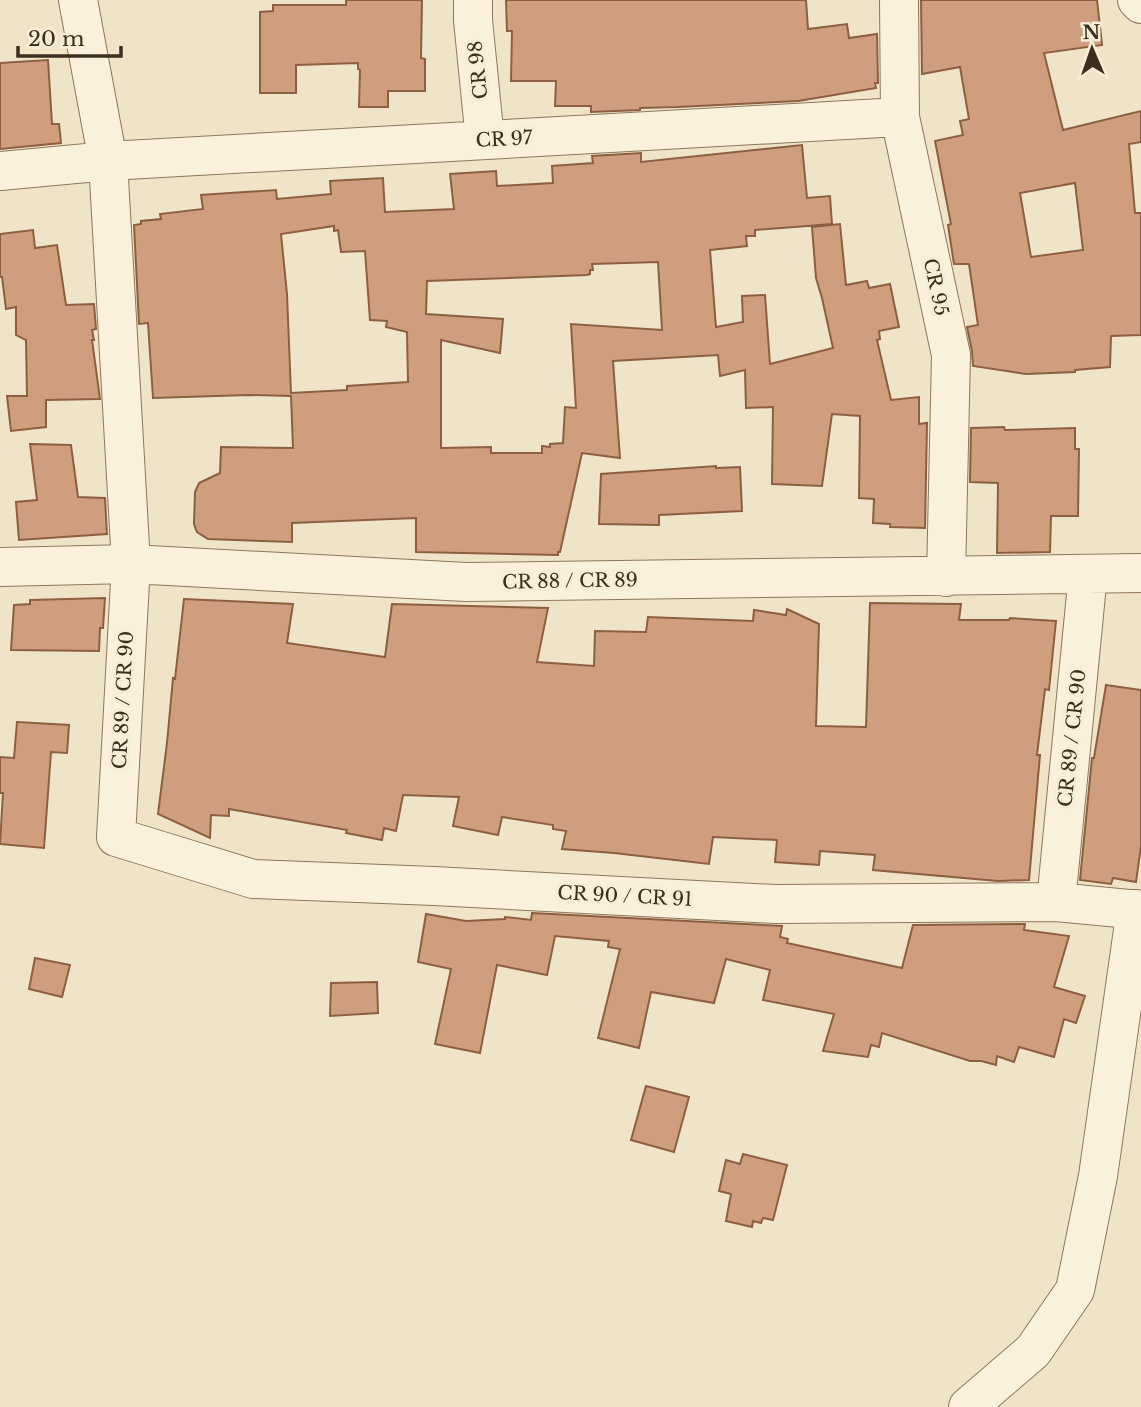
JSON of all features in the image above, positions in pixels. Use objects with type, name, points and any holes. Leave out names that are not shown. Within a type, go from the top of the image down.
[{"type":"street","name":"CR 89 / CR 90","points":[[78,0],[108,161],[131,564],[116,837]]},
{"type":"street","name":"CR 98","points":[[473,0],[485,140]]},
{"type":"street","name":"CR 95","points":[[900,0],[900,117],[951,355],[946,577]]},
{"type":"street","points":[[1137,0],[1141,4]]},
{"type":"street","name":"CR 97","points":[[0,171],[108,161],[900,117]]},
{"type":"street","name":"CR 88 / CR 89","points":[[0,567],[131,564],[467,582],[1141,573]]},
{"type":"street","name":"CR 89 / CR 90","points":[[1056,902],[1088,574]]},
{"type":"street","name":"CR 90 / CR 91","points":[[116,837],[253,879],[775,904],[1056,902],[1139,910]]},
{"type":"street","points":[[968,1407],[1033,1351],[1075,1290],[1098,1176],[1139,910]]},
{"type":"building","points":[[346,0],[422,0],[421,58],[425,59],[425,91],[388,91],[388,107],[359,107],[358,63],[296,65],[296,93],[260,93],[260,12],[273,11],[273,5],[346,5]]},
{"type":"building","points":[[506,0],[806,0],[808,29],[847,24],[849,38],[877,34],[878,83],[875,83],[876,88],[798,101],[591,112],[591,106],[555,106],[556,81],[511,81],[512,31],[507,31]]},
{"type":"building","points":[[921,0],[1097,0],[1102,45],[1044,53],[1063,130],[1141,111],[1141,142],[1129,144],[1135,213],[1141,213],[1141,335],[1111,336],[1110,367],[1026,374],[973,366],[967,327],[978,325],[969,264],[954,264],[948,225],[951,224],[935,141],[963,135],[960,121],[969,119],[960,67],[922,74]],"holes":[[[1075,183],[1083,250],[1031,257],[1020,193]]]},
{"type":"building","points":[[48,60],[52,124],[59,124],[61,143],[0,149],[0,63]]},
{"type":"building","points":[[802,145],[807,198],[830,196],[832,224],[755,230],[755,236],[746,236],[747,246],[710,250],[716,327],[743,322],[742,296],[765,295],[770,364],[833,348],[816,278],[812,227],[840,224],[846,285],[867,281],[869,288],[890,284],[899,327],[879,331],[880,339],[877,340],[891,400],[919,397],[919,424],[927,423],[925,528],[890,527],[890,524],[873,523],[874,499],[859,498],[860,416],[832,414],[822,486],[772,484],[773,407],[746,408],[745,370],[720,376],[718,355],[613,361],[620,458],[582,453],[558,555],[416,552],[416,518],[292,523],[292,542],[208,539],[197,532],[194,524],[195,492],[199,483],[220,473],[221,447],[293,448],[291,396],[153,398],[148,323],[139,324],[134,225],[141,224],[141,221],[161,219],[160,214],[203,209],[201,195],[276,190],[277,199],[331,194],[330,181],[383,178],[385,212],[454,209],[450,174],[496,171],[497,186],[553,183],[552,166],[593,163],[592,156],[641,153],[641,162]],"holes":[[[334,226],[334,231],[338,230],[341,252],[365,251],[370,320],[387,321],[386,327],[407,332],[408,382],[347,386],[347,390],[291,393],[287,294],[281,234]],[[658,262],[662,330],[571,324],[576,408],[565,407],[563,443],[550,444],[550,447],[542,446],[542,453],[491,453],[491,447],[441,448],[441,340],[500,353],[503,319],[426,314],[427,281],[587,275],[593,270],[592,264]]]},
{"type":"building","points":[[33,230],[35,248],[57,245],[66,305],[94,304],[96,329],[92,330],[92,340],[100,399],[46,400],[46,427],[11,431],[7,396],[27,396],[26,340],[16,335],[16,307],[6,309],[0,277],[0,234]]},
{"type":"building","points":[[1004,427],[1005,430],[1075,428],[1075,449],[1079,449],[1078,516],[1051,516],[1050,552],[997,553],[998,483],[970,482],[971,428]]},
{"type":"building","points":[[30,444],[71,445],[78,497],[105,498],[107,534],[19,540],[16,502],[37,500]]},
{"type":"building","points":[[716,466],[740,467],[742,511],[659,515],[659,525],[599,524],[601,474]]},
{"type":"building","points":[[105,598],[99,651],[11,650],[14,605],[30,604],[30,600]]},
{"type":"building","points":[[184,599],[293,604],[287,643],[385,657],[392,604],[548,608],[537,662],[594,666],[595,631],[646,632],[648,617],[753,621],[754,610],[786,615],[787,609],[819,624],[816,726],[866,727],[870,603],[961,604],[959,620],[1010,618],[1056,621],[1049,690],[1045,689],[1037,755],[1040,755],[1029,880],[998,881],[873,870],[875,855],[820,851],[819,865],[775,862],[777,840],[713,837],[709,864],[562,849],[566,831],[553,829],[553,825],[502,817],[498,835],[453,826],[459,797],[403,795],[396,831],[384,828],[382,840],[346,833],[347,830],[229,809],[229,816],[211,815],[210,838],[158,814]]},
{"type":"building","points":[[1106,685],[1141,690],[1141,846],[1136,882],[1113,878],[1111,884],[1080,880],[1092,758]]},
{"type":"building","points":[[17,722],[69,725],[67,753],[51,752],[44,848],[0,844],[3,793],[0,793],[0,757],[14,758]]},
{"type":"building","points":[[532,913],[782,926],[780,937],[788,939],[787,943],[902,968],[913,925],[1025,924],[1024,930],[1069,936],[1054,987],[1085,996],[1076,1023],[1064,1019],[1054,1057],[1019,1047],[1014,1062],[997,1056],[996,1065],[970,1061],[882,1033],[879,1047],[871,1045],[868,1057],[823,1051],[834,1014],[763,1000],[770,970],[726,959],[714,1003],[651,992],[639,1048],[598,1038],[620,949],[608,947],[609,941],[555,936],[547,975],[497,965],[480,1053],[435,1044],[451,969],[418,962],[426,914],[466,921],[505,917],[531,920]]},
{"type":"building","points":[[35,958],[70,965],[62,997],[29,989]]},
{"type":"building","points":[[377,982],[378,1013],[330,1016],[331,983]]},
{"type":"building","points":[[646,1086],[689,1097],[674,1152],[631,1140]]},
{"type":"building","points":[[743,1154],[787,1165],[773,1220],[763,1218],[761,1223],[753,1221],[752,1227],[726,1221],[731,1194],[719,1191],[726,1160],[740,1164]]}]
